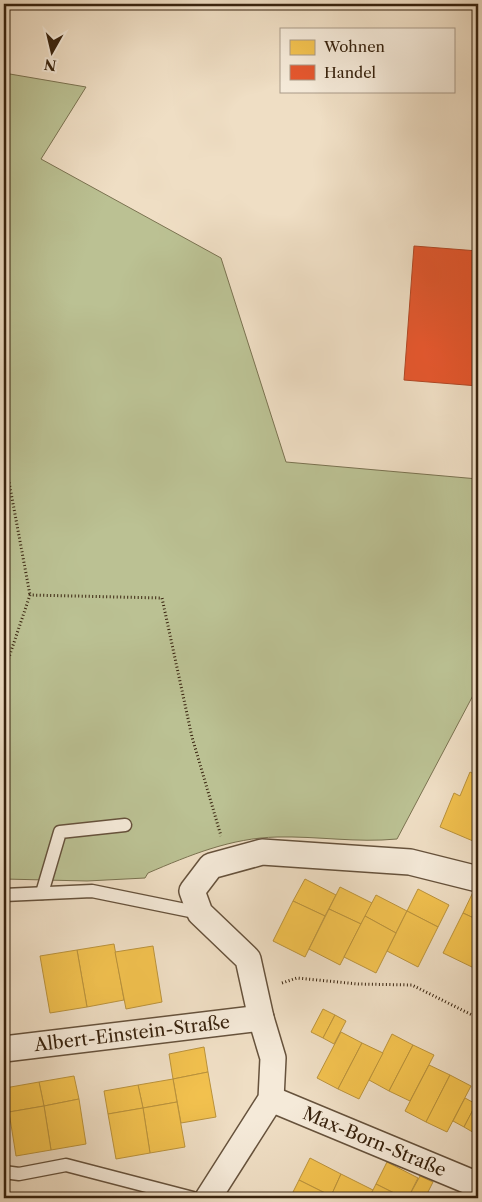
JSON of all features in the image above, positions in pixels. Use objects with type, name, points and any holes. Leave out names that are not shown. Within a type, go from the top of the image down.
[{"type":"street","points":[[208,1198],[271,1099],[273,1058],[261,1018],[248,960],[200,913],[192,891],[211,866],[262,852],[312,854],[410,862],[478,879]]},
{"type":"street","name":"Albert-Einstein-Straße","points":[[4,1049],[261,1018]]},
{"type":"street","name":"Max-Born-Straße","points":[[271,1099],[478,1185]]},
{"type":"lane","points":[[42,893],[60,832],[125,825]]},
{"type":"lane","points":[[4,895],[92,892],[200,913]]},
{"type":"lane","points":[[4,1172],[19,1174],[66,1166],[193,1198]]},
{"type":"path","points":[[4,455],[30,595],[4,672]]},
{"type":"path","points":[[30,595],[162,598],[192,737],[228,861]]},
{"type":"path","points":[[297,978],[358,984],[412,985],[478,1018]]},
{"type":"green space","points":[[4,73],[86,87],[41,159],[221,258],[286,462],[478,479],[478,686],[397,839],[260,838],[227,844],[195,854],[148,873],[145,878],[87,881],[4,879]]},
{"type":"building: Wohnen","points":[[470,772],[478,776],[478,829],[473,841],[440,827],[454,793],[460,796]]},
{"type":"building: Wohnen","points":[[305,879],[336,895],[325,916],[293,901]]},
{"type":"building: Wohnen","points":[[340,887],[372,903],[361,924],[329,909]]},
{"type":"building: Wohnen","points":[[418,889],[449,905],[438,927],[407,911]]},
{"type":"building: Wohnen","points":[[474,890],[478,892],[478,920],[463,913]]},
{"type":"building: Wohnen","points":[[376,895],[407,911],[396,933],[365,916]]},
{"type":"building: Wohnen","points":[[293,901],[325,916],[305,957],[273,941]]},
{"type":"building: Wohnen","points":[[329,909],[361,924],[340,965],[309,949]]},
{"type":"building: Wohnen","points":[[407,911],[438,927],[418,967],[387,951]]},
{"type":"building: Wohnen","points":[[463,913],[478,920],[478,960],[474,968],[443,953]]},
{"type":"building: Wohnen","points":[[365,916],[396,933],[376,973],[344,957]]},
{"type":"building: Wohnen","points":[[114,944],[124,1000],[87,1007],[77,950]]},
{"type":"building: Wohnen","points":[[153,946],[162,1002],[126,1009],[115,952]]},
{"type":"building: Wohnen","points":[[77,950],[87,1007],[50,1013],[40,956]]},
{"type":"building: Wohnen","points":[[323,1009],[335,1015],[323,1038],[311,1032]]},
{"type":"building: Wohnen","points":[[335,1015],[346,1021],[334,1044],[323,1038]]},
{"type":"building: Wohnen","points":[[341,1032],[362,1043],[338,1089],[317,1078]]},
{"type":"building: Wohnen","points":[[392,1034],[413,1045],[389,1091],[369,1080]]},
{"type":"building: Wohnen","points":[[362,1043],[383,1053],[359,1099],[338,1089]]},
{"type":"building: Wohnen","points":[[413,1045],[434,1055],[410,1101],[389,1091]]},
{"type":"building: Wohnen","points":[[204,1047],[208,1072],[173,1079],[169,1054]]},
{"type":"building: Wohnen","points":[[429,1065],[450,1075],[426,1122],[405,1111]]},
{"type":"building: Wohnen","points":[[208,1072],[216,1117],[181,1123],[173,1079]]},
{"type":"building: Wohnen","points":[[450,1075],[471,1086],[447,1132],[426,1122]]},
{"type":"building: Wohnen","points":[[74,1076],[79,1099],[44,1106],[39,1082]]},
{"type":"building: Wohnen","points":[[173,1079],[177,1102],[143,1108],[138,1085]]},
{"type":"building: Wohnen","points":[[39,1082],[44,1106],[9,1112],[5,1088]]},
{"type":"building: Wohnen","points":[[138,1085],[143,1108],[108,1114],[104,1091]]},
{"type":"building: Wohnen","points":[[465,1098],[476,1104],[464,1127],[453,1121]]},
{"type":"building: Wohnen","points":[[79,1099],[86,1144],[51,1150],[44,1106]]},
{"type":"building: Wohnen","points":[[177,1102],[185,1147],[150,1153],[143,1108]]},
{"type":"building: Wohnen","points":[[476,1104],[478,1105],[478,1129],[476,1134],[464,1127]]},
{"type":"building: Wohnen","points":[[44,1106],[51,1150],[16,1156],[9,1112]]},
{"type":"building: Wohnen","points":[[143,1108],[150,1153],[116,1159],[108,1114]]},
{"type":"building: Wohnen","points":[[310,1158],[341,1174],[331,1196],[299,1180]]},
{"type":"building: Wohnen","points":[[387,1162],[418,1178],[408,1198],[404,1198],[376,1184]]},
{"type":"building: Wohnen","points":[[341,1174],[373,1190],[369,1198],[336,1198],[331,1196]]},
{"type":"building: Wohnen","points":[[420,1176],[433,1182],[425,1198],[408,1198]]},
{"type":"building: Wohnen","points":[[299,1180],[331,1196],[329,1198],[290,1198]]},
{"type":"building: Wohnen","points":[[376,1184],[404,1198],[369,1198]]},
{"type":"building: Handel","points":[[414,246],[478,251],[478,386],[404,380]]}]
